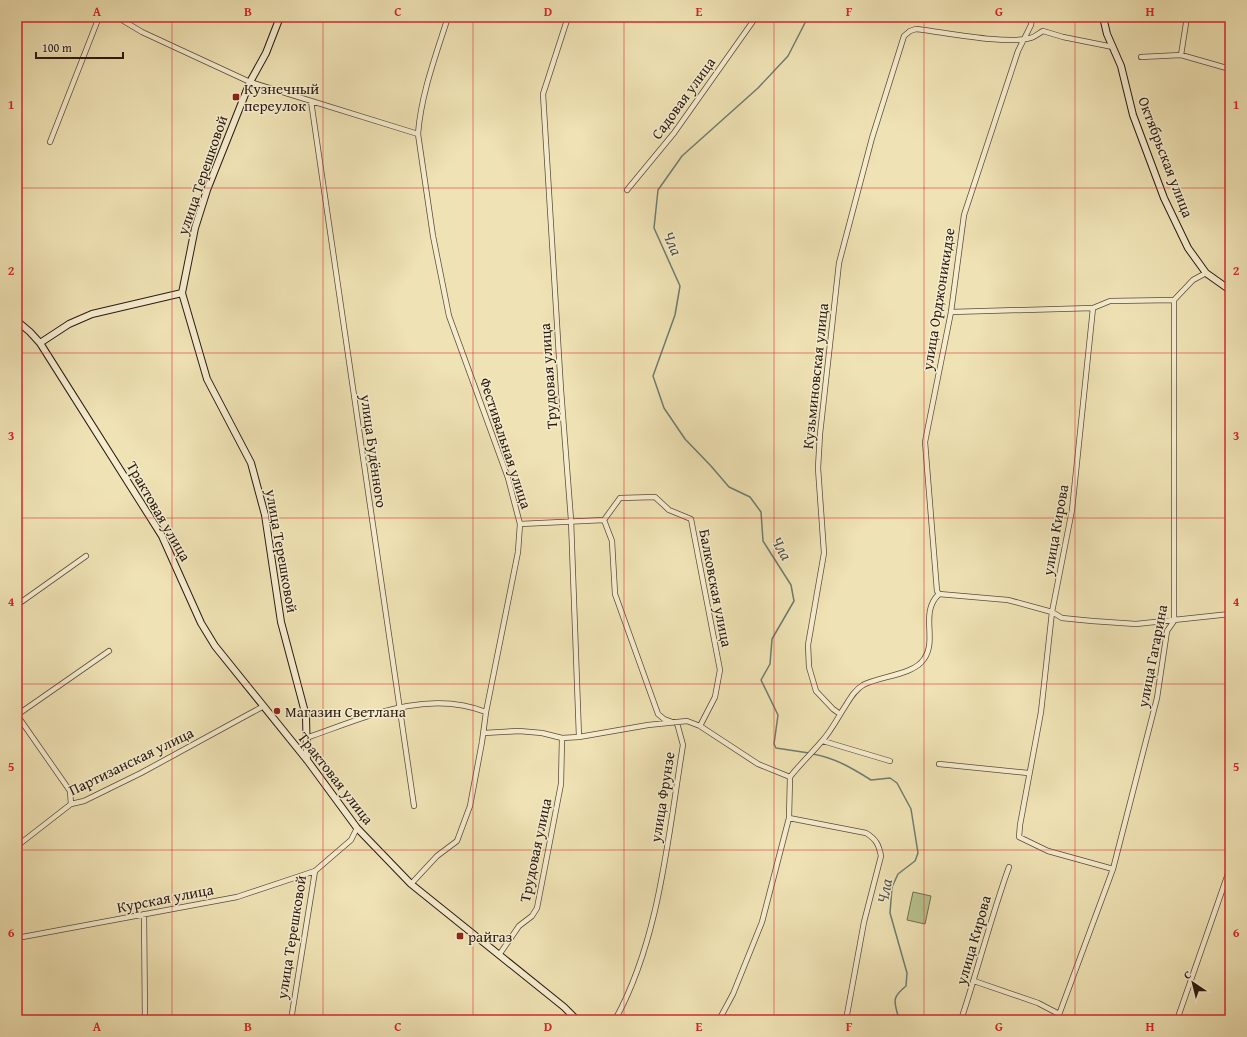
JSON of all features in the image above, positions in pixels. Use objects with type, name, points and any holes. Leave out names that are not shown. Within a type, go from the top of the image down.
[{"type":"street","points":[[50,142],[99,17]]},
{"type":"street","points":[[117,17],[142,32],[250,82],[418,134]]},
{"type":"street","name":"улица Терешковой","points":[[280,17],[266,52],[250,82],[202,204],[194,232],[182,293],[207,379],[251,462],[265,515],[282,622],[306,716],[307,760]]},
{"type":"street","name":"Фестивальная улица","points":[[410,884],[437,856],[457,840],[470,806],[484,733],[486,712],[518,552],[520,524],[508,478],[449,316],[433,236],[418,134],[419,117],[432,67],[448,17]]},
{"type":"street","name":"Трудовая улица","points":[[568,17],[543,94],[561,390],[571,520],[579,737]]},
{"type":"street","name":"Садовая улица","points":[[627,190],[674,133],[756,17]]},
{"type":"street","name":"улица Орджоникидзе","points":[[939,594],[936,591],[925,442],[951,312],[964,215],[1018,51],[1032,17]]},
{"type":"street","name":"Октябрьская улица","points":[[1103,17],[1107,34],[1121,66],[1133,115],[1164,198],[1188,248],[1206,273],[1230,290]]},
{"type":"street","points":[[1181,55],[1187,17]]},
{"type":"street","name":"Кузьминовская улица","points":[[840,714],[833,709],[816,691],[809,667],[808,645],[824,553],[818,468],[821,426],[839,263],[872,138],[904,36],[910,31],[916,29],[999,39],[1024,39]]},
{"type":"street","points":[[1024,39],[1032,38],[1043,31],[1063,37],[1112,47]]},
{"type":"street","points":[[1142,57],[1181,55],[1230,69]]},
{"type":"street","name":"улица Будённого","points":[[312,101],[414,806]]},
{"type":"street","points":[[951,312],[1093,308],[1110,300],[1174,300],[1192,280],[1206,273]]},
{"type":"street","points":[[40,343],[69,324],[92,314],[182,293]]},
{"type":"street","name":"улица Гагарина","points":[[1057,1020],[1114,869],[1137,783],[1157,698],[1167,631],[1174,620],[1174,300]]},
{"type":"street","name":"улица Кирова","points":[[1093,308],[1072,510],[1052,612],[1041,712],[1028,773],[1019,837],[1048,851],[1114,869]]},
{"type":"street","name":"Трактовая улица","points":[[17,321],[40,343],[162,536],[201,623],[215,646],[262,707],[307,760],[357,828],[410,884],[564,1007],[577,1020]]},
{"type":"street","name":"Балковская улица","points":[[604,520],[620,498],[641,496],[655,497],[669,510],[691,519],[720,670],[715,697],[700,726]]},
{"type":"street","points":[[520,524],[571,520],[604,520],[612,541],[615,594],[641,668],[658,714],[677,723]]},
{"type":"street","points":[[17,605],[86,556]]},
{"type":"street","points":[[719,1020],[733,994],[762,922],[789,818],[790,777],[803,760],[822,741],[854,692],[863,685],[916,668],[924,659],[929,649],[930,608],[932,600],[939,594],[1008,600],[1052,612],[1062,618],[1092,621],[1136,624],[1230,614]]},
{"type":"street","points":[[71,804],[70,791],[17,715],[109,651]]},
{"type":"street","points":[[306,738],[399,706],[447,702],[486,712]]},
{"type":"street","name":"Партизанская улица","points":[[17,846],[71,804],[84,801],[134,776],[262,707]]},
{"type":"street","points":[[484,733],[519,731],[542,732],[562,738],[579,737],[648,725],[687,721],[700,726],[758,764],[790,777]]},
{"type":"street","name":"улица Фрунзе","points":[[615,1020],[628,996],[639,967],[654,912],[683,745],[677,723]]},
{"type":"street","name":"Трудовая улица","points":[[499,955],[519,926],[532,916],[536,908],[561,784],[562,738]]},
{"type":"street","points":[[822,741],[890,761]]},
{"type":"street","points":[[939,764],[1028,773]]},
{"type":"street","points":[[789,818],[866,833],[874,838],[880,846],[881,856],[864,922],[846,1020]]},
{"type":"street","name":"улица Терешковой","points":[[291,1020],[315,871],[351,840],[357,828]]},
{"type":"street","name":"улица Кирова","points":[[962,1020],[993,910],[1009,867]]},
{"type":"street","points":[[1177,1020],[1230,868]]},
{"type":"street","name":"Курская улица","points":[[17,938],[237,897],[315,871]]},
{"type":"street","points":[[144,914],[145,1020]]},
{"type":"street","points":[[974,981],[1038,1003],[1059,1014]]},
{"type":"green space","points":[[913,892],[931,896],[925,924],[907,920]]},
{"type":"waterway","name":"Чла","points":[[808,17],[788,56],[758,88],[682,156],[658,190],[654,228],[680,286],[675,315],[653,376],[664,408],[685,439],[729,487],[750,497],[761,512],[763,541],[791,585],[794,601],[772,639],[770,664],[761,680],[778,715],[774,744],[776,748],[809,753]]},
{"type":"waterway","name":"Чла","points":[[813,754],[829,758],[843,764],[871,780],[890,778],[897,783],[911,809],[918,853],[915,861],[898,874],[892,887],[890,913],[907,973],[906,986],[898,994],[895,1001],[899,1020]]},
{"type":"place","name":"Кузнечный переулок","points":[[236,97]]},
{"type":"place","name":"Магазин Светлана","points":[[277,711]]},
{"type":"place","name":"райгаз","points":[[460,936]]}]
